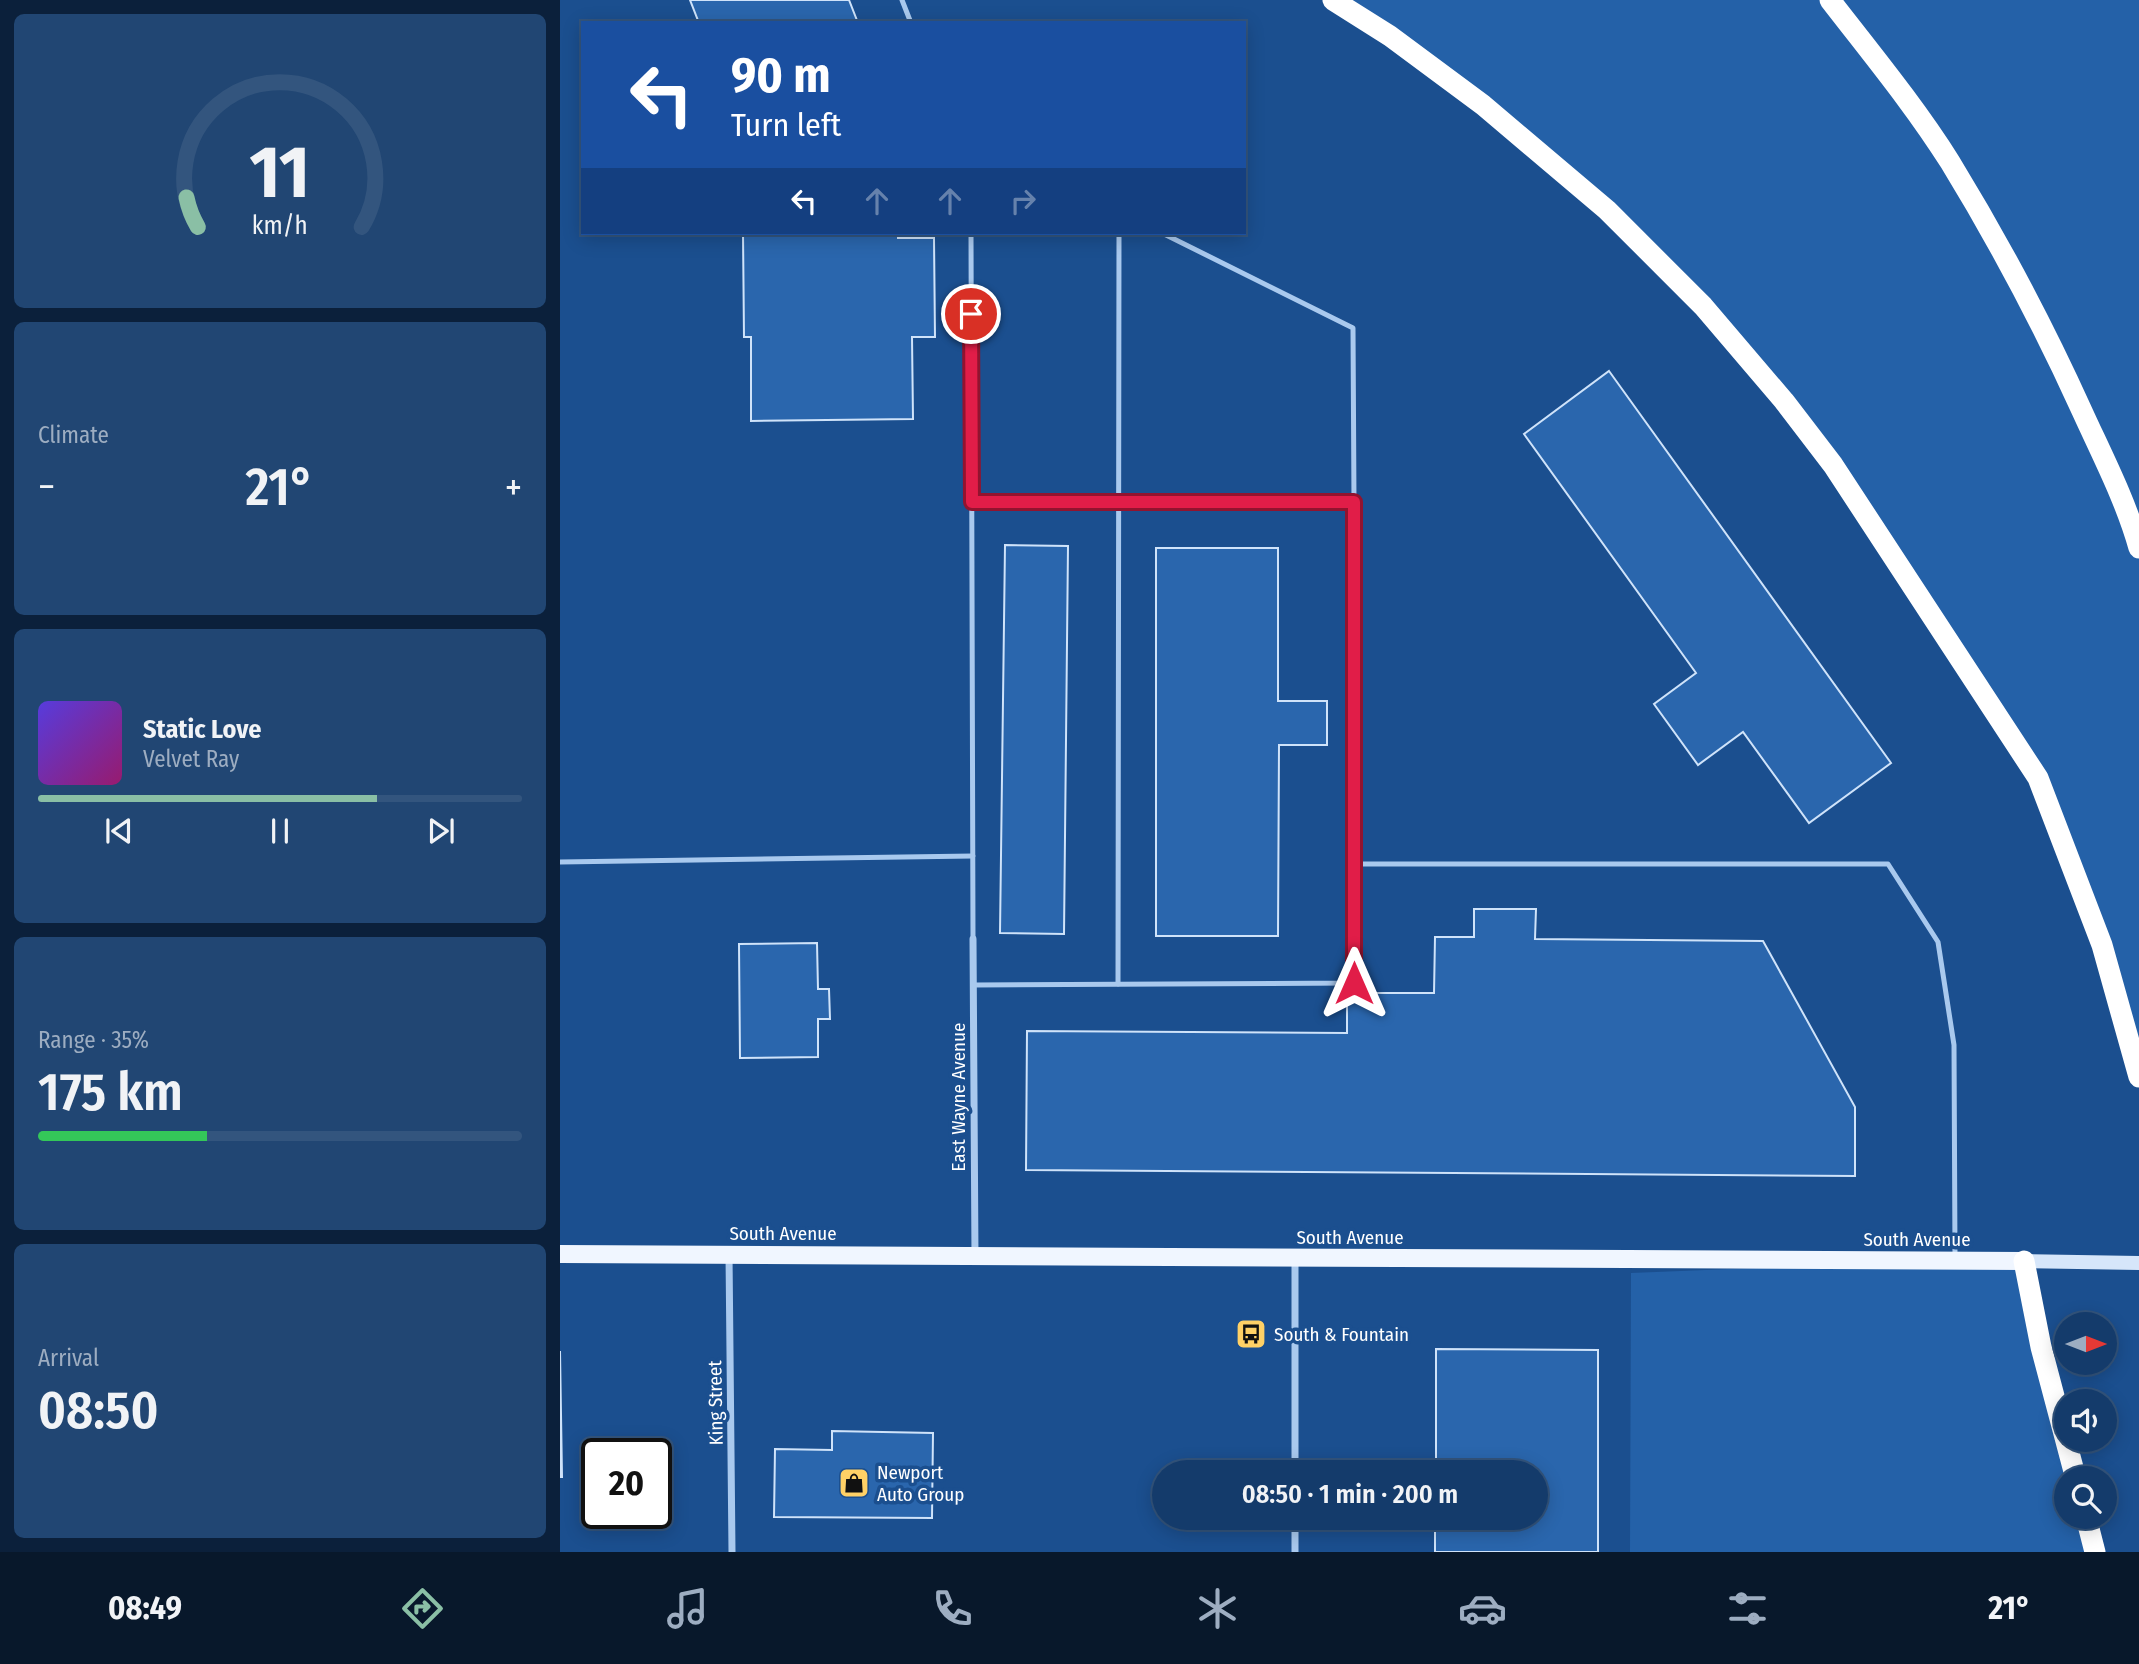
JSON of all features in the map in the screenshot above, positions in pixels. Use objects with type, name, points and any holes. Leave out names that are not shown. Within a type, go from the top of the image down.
[{"type":"highway","points":[[1333,0],[1390,36],[1483,105],[1607,210],[1703,306],[1784,401],[1833,465],[2038,778],[2102,945],[2139,1077]]},
{"type":"highway","points":[[1830,0],[1905,97],[1949,161],[1997,241],[2048,336],[2113,479],[2139,548]]},
{"type":"highway","points":[[2024,1261],[2040,1347],[2072,1466]]},
{"type":"highway","points":[[2089,1529],[2095,1552]]},
{"type":"main road","name":"South Avenue","points":[[560,1254],[2139,1263]]},
{"type":"street","name":"East Wayne Avenue","points":[[973,939],[975,1256]]},
{"type":"street","name":"King Street","points":[[729,1254],[732,1552]]},
{"type":"street","points":[[1295,1258],[1295,1460]]},
{"type":"street","points":[[1295,1530],[1295,1552]]},
{"type":"lane","points":[[902,0],[910,21]]},
{"type":"lane","points":[[971,235],[973,939]]},
{"type":"lane","points":[[1118,984],[1119,235]]},
{"type":"lane","points":[[974,985],[1354,983],[1353,328],[1166,235]]},
{"type":"lane","points":[[972,502],[1354,502]]},
{"type":"lane","points":[[560,862],[973,856]]},
{"type":"lane","points":[[1354,864],[1888,864],[1938,942],[1954,1045],[1955,1260]]},
{"type":"shaded area","points":[[1333,0],[2139,0],[2139,1077],[2038,778],[1833,465],[1607,210]]},
{"type":"shaded area","points":[[1955,1260],[2024,1261],[2054,1413],[2054,1452],[2062,1452],[2064,1466],[2054,1466],[2054,1529],[2089,1529],[2095,1552],[1630,1552],[1631,1273]]},
{"type":"building","points":[[690,0],[849,0],[857,21],[698,21]]},
{"type":"building","points":[[743,235],[898,235],[898,238],[934,238],[935,337],[912,337],[913,419],[751,421],[751,337],[744,337]]},
{"type":"building","points":[[1609,371],[1891,763],[1809,823],[1743,732],[1698,765],[1654,704],[1696,673],[1524,434]]},
{"type":"building","points":[[1005,545],[1068,546],[1064,934],[1000,933]]},
{"type":"building","points":[[1156,548],[1278,548],[1278,701],[1327,701],[1327,745],[1279,745],[1278,936],[1156,936]]},
{"type":"building","points":[[1474,909],[1536,909],[1535,939],[1763,941],[1855,1107],[1855,1176],[1026,1170],[1027,1031],[1347,1033],[1347,993],[1434,993],[1435,937],[1474,937]]},
{"type":"building","points":[[817,943],[818,989],[829,989],[830,1019],[818,1019],[818,1057],[740,1058],[739,944]]},
{"type":"building","points":[[1436,1349],[1598,1350],[1598,1552],[1435,1552],[1435,1530],[1548,1530],[1548,1460],[1436,1460]]},
{"type":"building","points":[[560,1351],[562,1477],[560,1477]]},
{"type":"building","name":"Newport Auto Group","points":[[832,1431],[933,1433],[932,1518],[774,1517],[775,1449],[832,1450]]},
{"type":"place","name":"South & Fountain","points":[[1251,1334]]},
{"type":"place","name":"Newport Auto Group","points":[[854,1483]]},
{"type":"route","points":[[971,314],[972,502],[1354,502],[1354,983]]}]
